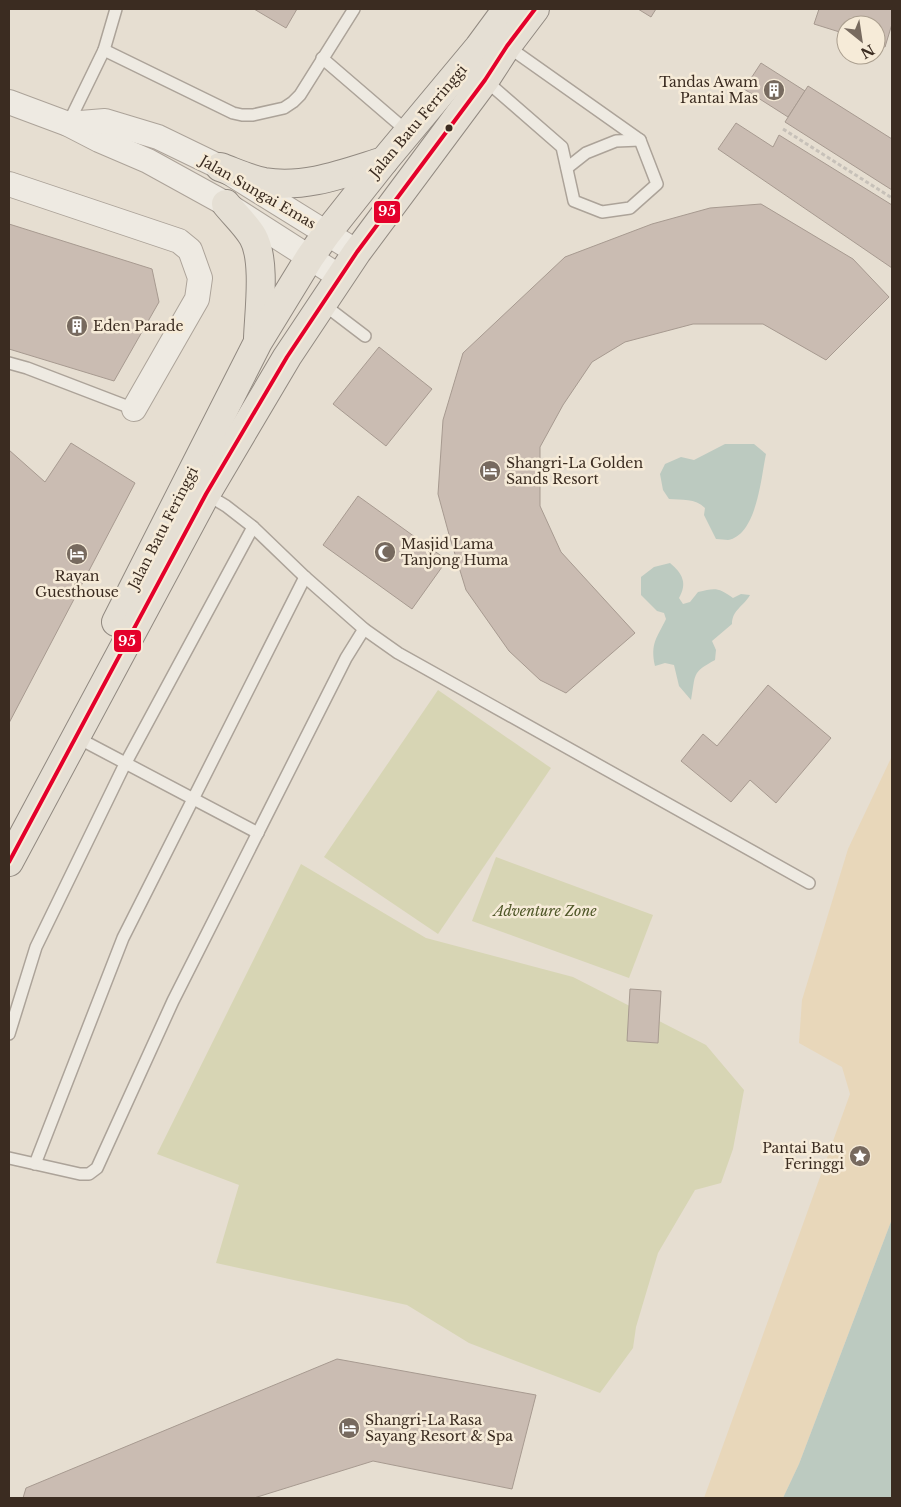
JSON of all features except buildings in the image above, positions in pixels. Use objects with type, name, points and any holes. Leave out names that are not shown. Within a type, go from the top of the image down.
[{"type":"main road","name":"Jalan Batu Ferringgi","points":[[327,232],[480,47],[507,9]]},
{"type":"main road","name":"Jalan Batu Ferringgi","points":[[357,252],[486,80],[507,46],[535,9]]},
{"type":"main road","points":[[220,167],[263,182],[288,184],[314,182],[384,161]]},
{"type":"main road","points":[[226,204],[254,237],[260,261],[258,342]]},
{"type":"main road","name":"Jalan Batu Feringgi","points":[[9,830],[67,720],[258,342],[327,232]]},
{"type":"main road","name":"Jalan Batu Feringgi","points":[[9,862],[206,494],[287,358],[357,252]]},
{"type":"street","name":"Jalan Sungai Emas","points":[[9,102],[68,124],[99,140],[148,161],[226,204],[340,277]]},
{"type":"street","name":"Jalan Sungai Emas","points":[[68,124],[105,121],[158,137],[220,167],[357,252]]},
{"type":"street","points":[[9,184],[179,241],[190,250],[200,278],[197,299],[134,410]]},
{"type":"lane","points":[[68,124],[104,50],[116,9]]},
{"type":"lane","points":[[104,50],[233,112],[242,115],[252,115],[284,108],[300,95],[354,9]]},
{"type":"lane","points":[[507,46],[640,140],[657,184],[630,208],[602,212],[574,201],[562,147],[486,80],[480,47],[507,46]]},
{"type":"lane","points":[[322,58],[408,132]]},
{"type":"lane","points":[[567,168],[586,153],[616,141],[640,140]]},
{"type":"lane","points":[[323,304],[365,336]]},
{"type":"lane","points":[[9,363],[27,368],[134,410]]},
{"type":"lane","points":[[206,494],[254,526],[305,577],[364,629],[398,653],[809,883]]},
{"type":"lane","points":[[9,1034],[36,947],[126,762],[254,526]]},
{"type":"lane","points":[[35,1164],[123,938],[305,577]]},
{"type":"lane","points":[[9,1158],[80,1174],[89,1174],[97,1168],[173,1001],[346,658],[364,629]]},
{"type":"lane","points":[[75,736],[258,832]]},
{"type":"path","points":[[783,129],[892,198]]},
{"type":"green space","points":[[438,690],[551,768],[438,934],[324,857]]},
{"type":"green space","name":"Adventure Zone","points":[[496,857],[653,915],[629,978],[472,921]]},
{"type":"green space","points":[[301,864],[426,938],[573,977],[706,1045],[744,1090],[733,1149],[721,1183],[695,1190],[658,1253],[636,1327],[633,1348],[600,1393],[469,1343],[407,1305],[216,1263],[239,1185],[157,1154]]},
{"type":"sand","name":"Pantai Batu Feringgi","points":[[892,756],[892,1219],[799,1464],[783,1498],[704,1498],[850,1094],[842,1067],[799,1043],[802,1000],[848,849]]},
{"type":"shaded area","points":[[725,444],[754,444],[766,454],[756,504],[751,517],[738,536],[728,540],[716,539],[704,515],[705,508],[701,505],[688,500],[669,499],[663,490],[660,474],[665,464],[681,457],[694,460]]},
{"type":"shaded area","points":[[670,563],[678,571],[682,579],[683,588],[679,598],[683,604],[690,602],[698,592],[716,589],[733,598],[741,594],[750,595],[734,615],[732,624],[712,641],[716,650],[715,660],[702,668],[696,675],[691,700],[679,686],[674,665],[665,663],[655,666],[654,646],[666,619],[664,613],[657,611],[641,595],[641,577],[654,567]]},
{"type":"shaded area","points":[[892,1219],[892,1498],[783,1498],[799,1464]]},
{"type":"transit line","name":"95","points":[[9,862],[206,494],[287,357],[357,252],[485,80],[507,46],[535,9]]},
{"type":"place","name":"Tandas Awam Pantai Mas","points":[[774,90]]},
{"type":"place","name":"Eden Parade","points":[[77,326]]},
{"type":"place","name":"Shangri-La Golden Sands Resort","points":[[490,471]]},
{"type":"place","name":"Masjid Lama Tanjong Huma","points":[[385,552]]},
{"type":"place","name":"Rayan Guesthouse","points":[[77,554]]},
{"type":"place","name":"Pantai Batu Feringgi","points":[[860,1156]]},
{"type":"place","name":"Shangri-La Rasa Sayang Resort & Spa","points":[[349,1428]]}]
